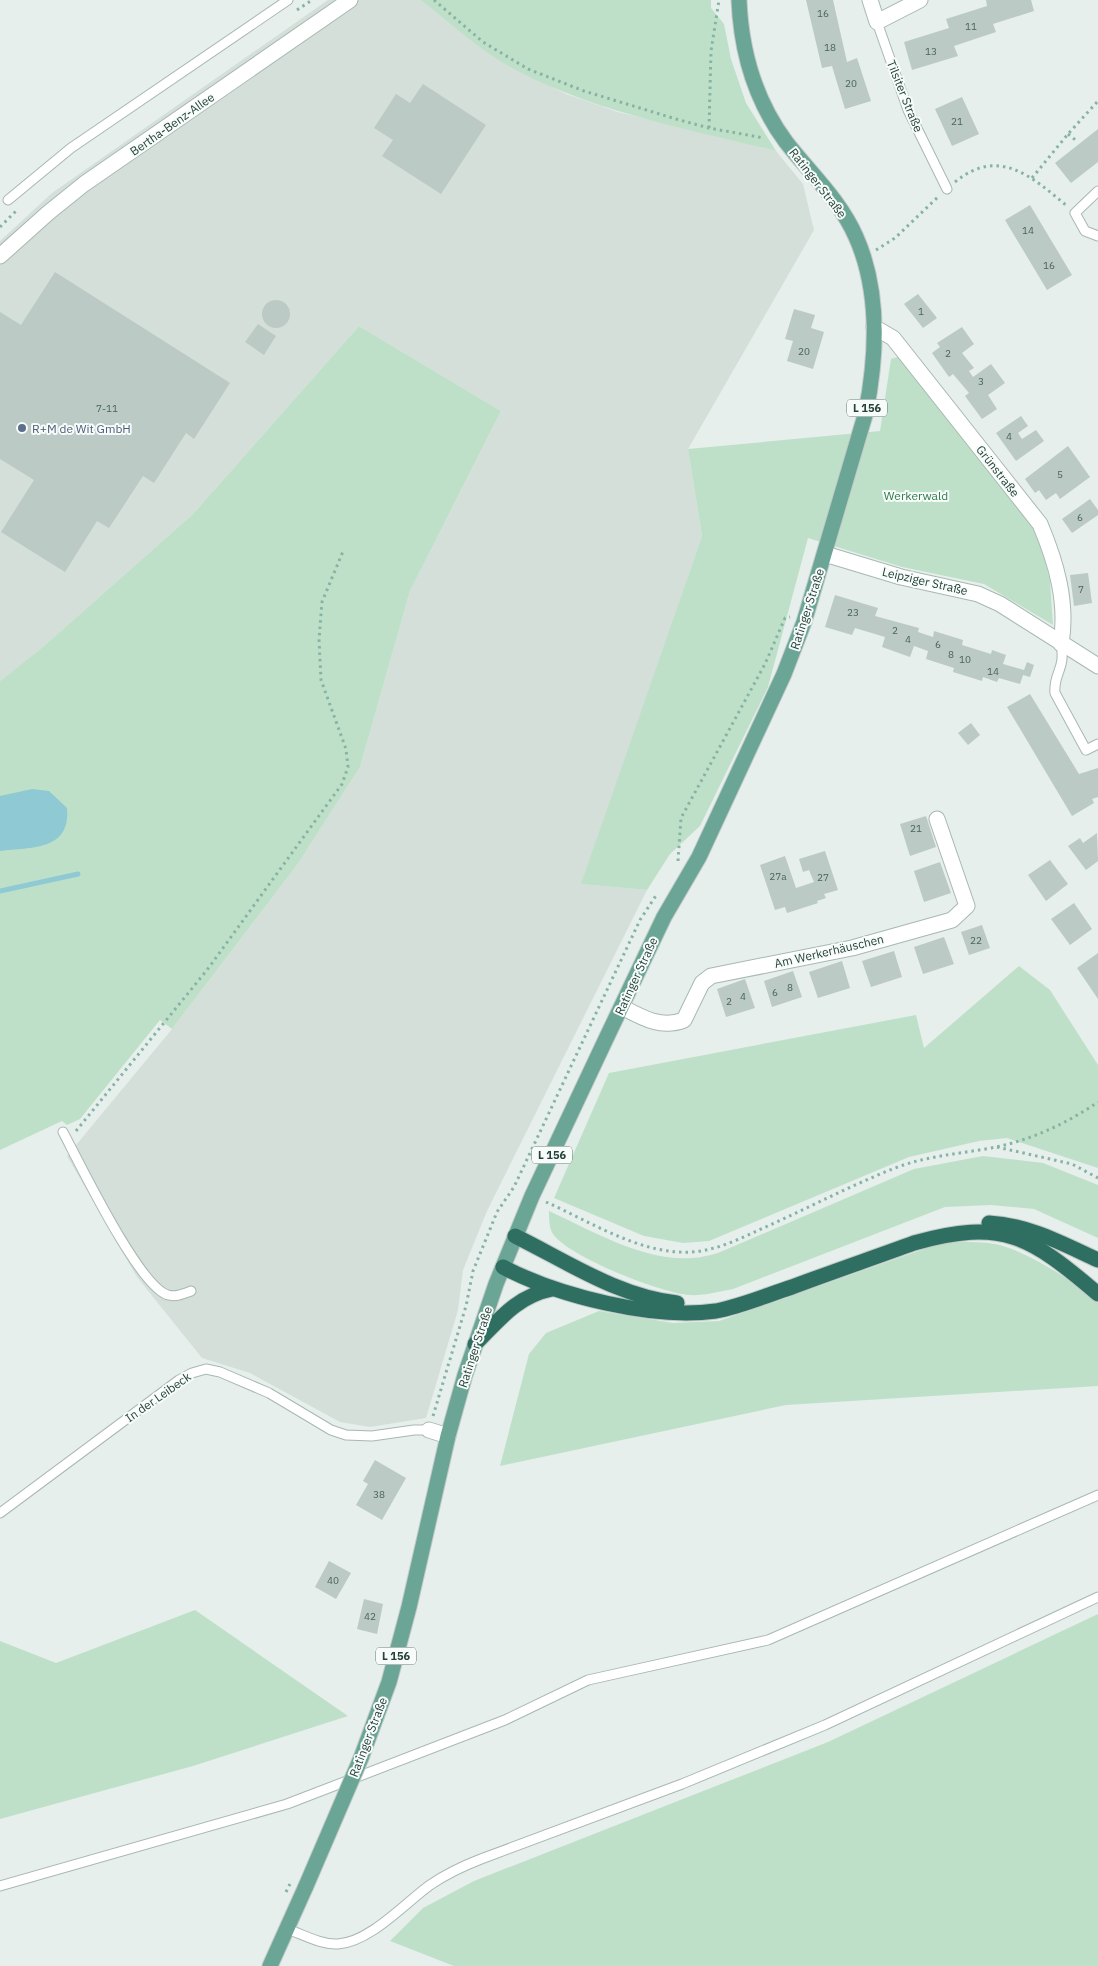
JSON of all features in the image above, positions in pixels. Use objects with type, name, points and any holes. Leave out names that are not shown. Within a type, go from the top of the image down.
[{"type":"highway","points":[[516,1236],[591,1276],[623,1290],[659,1301],[686,1304],[708,1303],[734,1298],[922,1231],[955,1223],[993,1223],[1021,1227],[1041,1233],[1098,1260]]},
{"type":"highway","points":[[503,1267],[552,1289],[648,1310],[685,1313],[717,1310],[750,1302],[914,1243],[941,1236],[969,1232],[1002,1234],[1034,1245],[1098,1294]]},
{"type":"highway","points":[[475,1344],[516,1303],[531,1294],[552,1289]]},
{"type":"main road","name":"Ratinger Straße","points":[[270,1966],[361,1758],[389,1682],[402,1635],[448,1436],[475,1344],[503,1267],[532,1196],[664,917],[699,857],[760,728],[795,647],[825,554],[866,412],[872,384],[874,327],[872,296],[864,257],[847,220],[786,142],[761,98],[752,77],[743,42],[739,0]]},
{"type":"street","name":"Bertha-Benz-Allee","points":[[0,256],[48,212],[84,184],[350,0]]},
{"type":"street","name":"Tilsiter Straße","points":[[870,0],[877,22]]},
{"type":"street","points":[[877,22],[920,0]]},
{"type":"street","name":"Grünstraße","points":[[874,327],[893,338],[1040,524],[1055,559],[1058,573],[1065,621],[1061,644]]},
{"type":"street","name":"Leipziger Straße","points":[[825,554],[901,577],[978,594],[1000,604],[1098,666]]},
{"type":"street","name":"Am Werkerhäuschen","points":[[622,1007],[645,1019],[663,1024],[675,1024],[684,1020],[702,983],[711,976],[852,948],[952,920],[967,906],[937,820]]},
{"type":"street","name":"In der Leibeck","points":[[429,1430],[448,1436]]},
{"type":"lane","points":[[8,200],[71,148],[288,0]]},
{"type":"lane","name":"Tilsiter Straße","points":[[877,22],[908,110],[947,189]]},
{"type":"lane","points":[[1098,191],[1075,212],[1085,231],[1098,236]]},
{"type":"lane","points":[[1061,644],[1064,658],[1062,668],[1054,683],[1055,693],[1086,750],[1098,744]]},
{"type":"lane","points":[[63,1132],[101,1204],[150,1280],[167,1295],[176,1296],[191,1291]]},
{"type":"lane","name":"In der Leibeck","points":[[0,1513],[179,1380],[192,1373],[206,1369],[220,1372],[264,1391],[331,1430],[346,1435],[365,1437],[414,1430],[429,1430]]},
{"type":"lane","points":[[0,1886],[287,1804],[505,1720],[588,1680],[768,1640],[1098,1495]]},
{"type":"lane","points":[[287,1929],[324,1942],[338,1944],[353,1940],[371,1931],[430,1885],[481,1858],[682,1784],[825,1725],[1098,1597]]},
{"type":"path","points":[[292,13],[312,0]]},
{"type":"path","points":[[434,0],[483,42],[528,69],[584,91],[709,128],[786,142]]},
{"type":"path","points":[[709,128],[711,51],[719,0]]},
{"type":"path","points":[[1032,178],[1068,134],[1098,102]]},
{"type":"path","points":[[1068,134],[1078,142]]},
{"type":"path","points":[[864,257],[895,238],[947,189],[972,170],[987,166],[1013,168],[1032,178],[1075,212]]},
{"type":"path","points":[[0,226],[22,205]]},
{"type":"path","points":[[68,1142],[207,970],[342,784],[348,767],[346,749],[321,680],[319,640],[322,602],[344,549]]},
{"type":"path","points":[[514,1188],[614,1233],[646,1245],[674,1251],[692,1252],[721,1246],[909,1163],[995,1147],[1046,1132],[1079,1115],[1098,1102]]},
{"type":"path","points":[[995,1147],[1072,1164],[1098,1178]]},
{"type":"shaded area","points":[[328,0],[420,0],[504,63],[566,94],[618,112],[776,151],[803,184],[814,230],[688,449],[702,536],[582,884],[647,890],[487,1211],[463,1270],[458,1310],[426,1418],[370,1427],[340,1422],[250,1373],[202,1358],[137,1277],[67,1156],[172,1029],[297,865],[360,767],[410,591],[501,411],[359,326],[193,514],[44,646],[0,681],[0,241],[52,193]]},
{"type":"green space","points":[[420,0],[711,0],[711,8],[724,24],[731,59],[746,103],[776,151],[637,117],[569,94],[505,64],[472,42]]},
{"type":"green space","points":[[359,326],[501,411],[410,591],[360,767],[297,865],[172,1029],[160,1020],[80,1119],[67,1125],[62,1121],[0,1150],[0,681],[44,646],[193,514]]},
{"type":"green space","name":"Werkerwald","points":[[901,356],[1038,532],[1050,581],[1053,625],[984,584],[902,567],[808,538],[768,687],[700,826],[670,854],[647,890],[581,884],[702,536],[688,449],[880,431],[891,359]]},
{"type":"green space","points":[[1019,966],[1050,990],[1098,1065],[1098,1168],[1007,1138],[979,1141],[909,1157],[709,1241],[683,1243],[644,1236],[554,1198],[609,1073],[916,1015],[924,1048]]},
{"type":"green space","points":[[983,1156],[1043,1163],[1098,1185],[1098,1238],[1034,1209],[991,1205],[945,1207],[733,1289],[710,1294],[688,1295],[657,1287],[595,1263],[562,1243],[553,1234],[550,1226],[549,1211],[636,1250],[673,1258],[701,1257],[718,1253],[914,1169]]},
{"type":"green space","points":[[953,1242],[980,1242],[1018,1251],[1055,1271],[1098,1303],[1098,1386],[786,1405],[500,1466],[529,1354],[546,1333],[599,1311],[673,1323],[719,1321],[930,1247]]},
{"type":"green space","points":[[195,1610],[348,1716],[193,1766],[0,1819],[0,1641],[56,1663]]},
{"type":"green space","points":[[1098,1614],[1098,1966],[454,1966],[390,1941],[423,1908],[474,1881],[828,1742]]},
{"type":"water","points":[[32,789],[49,791],[67,808],[67,822],[63,832],[47,844],[0,851],[0,796]]},
{"type":"building","points":[[806,0],[833,0],[847,62],[857,58],[871,101],[845,109],[832,66],[822,68]]},
{"type":"building","points":[[986,0],[1031,0],[1034,11],[993,24],[996,32],[954,46],[958,56],[912,70],[904,42],[949,28],[946,19],[987,6]]},
{"type":"building","points":[[423,84],[486,125],[441,194],[382,156],[393,140],[374,128],[396,94],[410,103]]},
{"type":"building","points":[[962,97],[979,134],[952,146],[935,109]]},
{"type":"building","points":[[1098,129],[1098,162],[1071,183],[1055,163]]},
{"type":"building","points":[[1030,205],[1072,275],[1047,290],[1005,220]]},
{"type":"building","points":[[55,272],[230,383],[194,439],[186,433],[154,483],[143,476],[109,528],[97,521],[65,572],[1,532],[34,480],[0,459],[0,312],[21,325]]},
{"type":"building","points":[[918,294],[937,318],[923,328],[904,304]]},
{"type":"building","points":[[276,300],[286,304],[290,314],[286,324],[276,328],[266,324],[262,314],[266,304]]},
{"type":"building","points":[[794,309],[815,315],[811,328],[824,332],[813,369],[787,361],[793,341],[785,339]]},
{"type":"building","points":[[258,324],[276,336],[264,355],[245,342]]},
{"type":"building","points":[[962,327],[974,344],[962,353],[974,368],[969,371],[973,377],[991,364],[1005,383],[988,395],[997,409],[982,419],[965,396],[969,393],[953,374],[949,377],[932,353],[940,347],[937,343]]},
{"type":"building","points":[[1021,416],[1028,426],[1018,433],[1022,439],[1036,430],[1044,441],[1016,461],[996,433]]},
{"type":"building","points":[[1068,446],[1090,477],[1060,499],[1056,493],[1046,500],[1039,490],[1035,493],[1025,479]]},
{"type":"building","points":[[1090,499],[1098,510],[1098,515],[1072,533],[1062,519]]},
{"type":"building","points":[[1088,573],[1092,603],[1074,606],[1070,575]]},
{"type":"building","points":[[835,595],[878,608],[875,616],[919,628],[918,632],[933,637],[934,631],[963,640],[962,645],[991,654],[992,650],[1006,655],[1003,664],[1024,670],[1027,662],[1034,665],[1030,677],[1023,675],[1020,684],[999,678],[997,682],[983,677],[982,681],[953,672],[954,668],[926,659],[928,651],[914,646],[910,657],[882,647],[885,637],[855,628],[852,635],[825,627]]},
{"type":"building","points":[[1030,694],[1079,774],[1098,768],[1098,797],[1092,799],[1094,803],[1072,816],[1007,707]]},
{"type":"building","points":[[971,723],[980,735],[968,745],[958,733]]},
{"type":"building","points":[[926,816],[936,847],[910,856],[900,824]]},
{"type":"building","points":[[1097,833],[1098,861],[1086,870],[1068,846],[1080,838],[1083,843]]},
{"type":"building","points":[[825,851],[838,890],[824,894],[826,898],[817,901],[818,903],[787,913],[785,907],[775,910],[760,865],[785,856],[796,888],[814,882],[809,870],[803,872],[799,859]]},
{"type":"building","points":[[1050,860],[1068,884],[1046,901],[1028,875]]},
{"type":"building","points":[[940,862],[951,893],[924,902],[914,871]]},
{"type":"building","points":[[1074,903],[1092,929],[1070,945],[1051,919]]},
{"type":"building","points":[[982,925],[990,948],[969,955],[961,932]]},
{"type":"building","points":[[944,937],[954,964],[923,974],[914,947]]},
{"type":"building","points":[[894,951],[902,977],[871,987],[862,961]]},
{"type":"building","points":[[1098,953],[1098,999],[1077,968]]},
{"type":"building","points":[[842,961],[850,988],[818,998],[809,972]]},
{"type":"building","points":[[793,971],[802,997],[772,1007],[764,981]]},
{"type":"building","points":[[745,979],[755,1008],[726,1017],[717,989]]},
{"type":"building","points":[[375,1460],[406,1478],[382,1520],[356,1505],[368,1484],[363,1481]]},
{"type":"building","points":[[329,1561],[351,1573],[336,1599],[315,1587]]},
{"type":"building","points":[[364,1599],[383,1604],[377,1634],[357,1629]]},
{"type":"waterway","points":[[0,891],[78,874]]},
{"type":"place","name":"R+M de Wit GmbH","points":[[22,428]]}]
